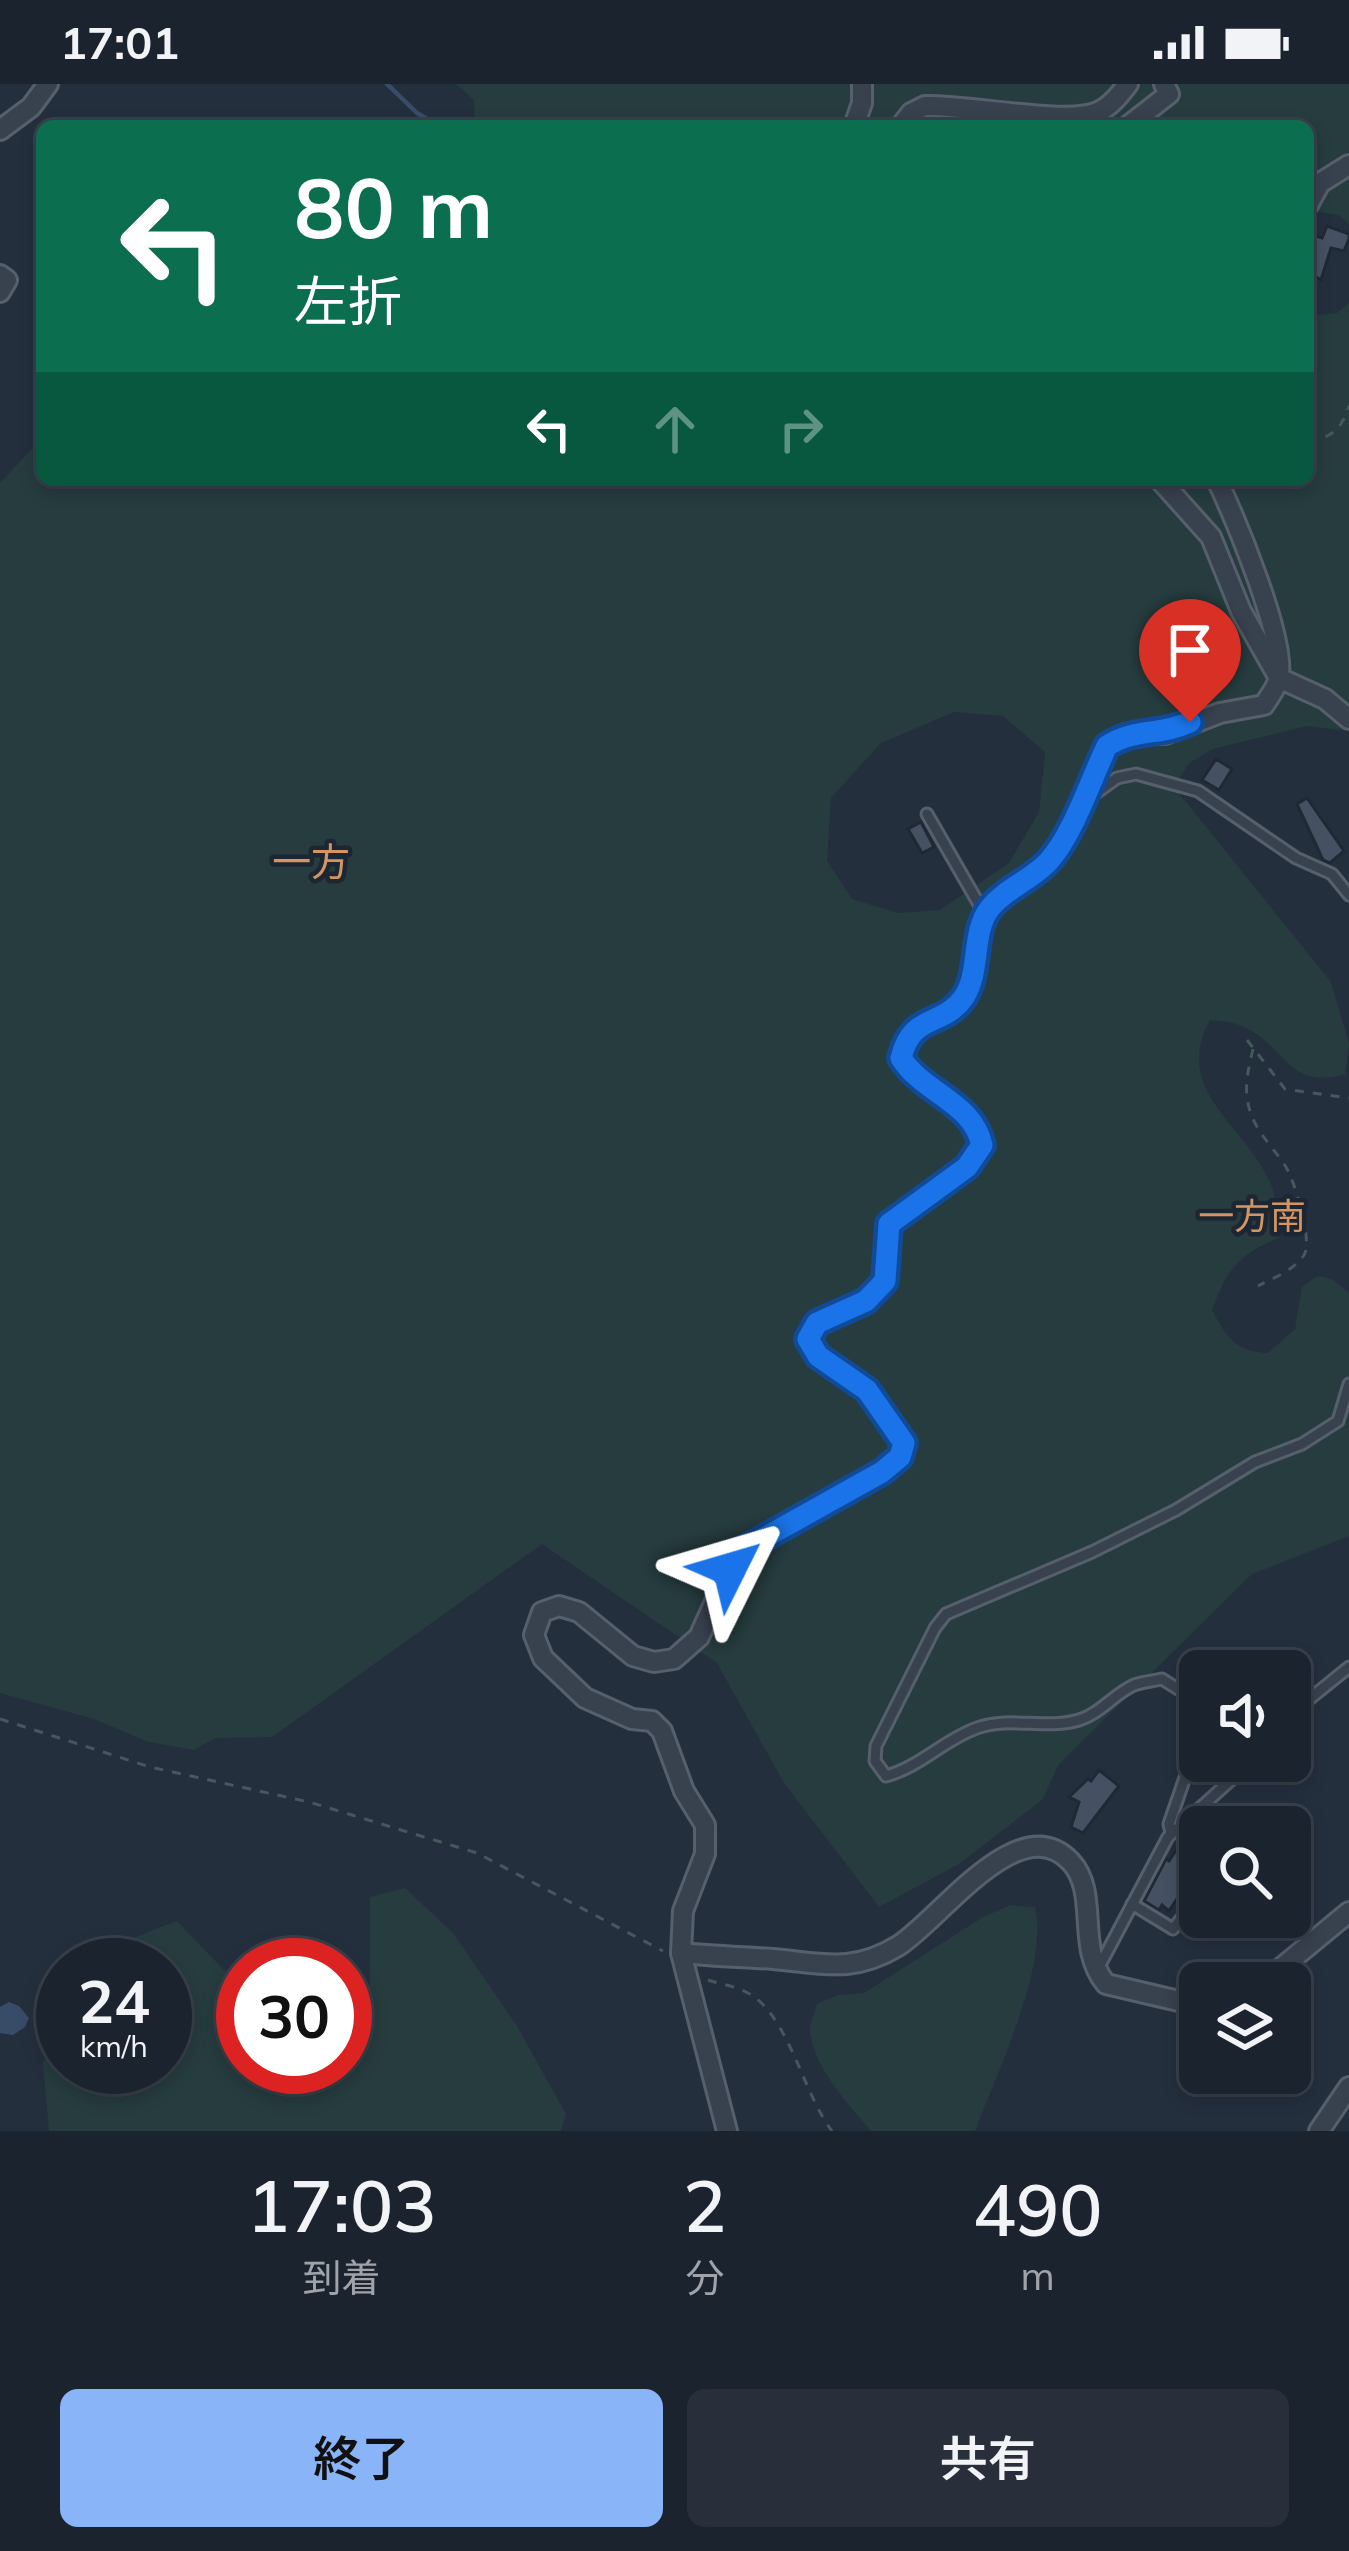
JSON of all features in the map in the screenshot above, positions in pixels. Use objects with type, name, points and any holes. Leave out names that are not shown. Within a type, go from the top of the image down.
[{"type":"street","points":[[0,130],[31,107],[48,84]]},
{"type":"street","points":[[856,120],[862,84]]},
{"type":"street","points":[[906,120],[925,106],[1071,116],[1096,113],[1128,84]]},
{"type":"street","points":[[1136,120],[1169,94],[1164,84]]},
{"type":"street","points":[[1314,194],[1320,183],[1349,165]]},
{"type":"street","points":[[0,275],[7,280],[0,292]]},
{"type":"street","points":[[1165,486],[1210,537],[1241,611],[1279,678],[1324,699],[1349,719]]},
{"type":"street","points":[[727,2131],[680,1953],[683,1911],[705,1854],[705,1826],[683,1791],[662,1731],[652,1721],[632,1719],[585,1698],[543,1658],[534,1635],[542,1612],[559,1606],[579,1612],[633,1656],[654,1662],[674,1659],[699,1637],[737,1553],[882,1472],[900,1457],[904,1443],[867,1390],[818,1356],[808,1339],[817,1323],[866,1301],[885,1281],[889,1224],[967,1167],[982,1145],[969,1114],[911,1074],[901,1058],[905,1040],[920,1023],[944,1014],[963,999],[986,916],[1001,898],[1049,861],[1107,746],[1125,734],[1166,734],[1220,713],[1264,706],[1279,678],[1274,635],[1239,526],[1220,486]]},
{"type":"street","points":[[680,1953],[836,1967],[865,1963],[900,1945],[1003,1856],[1031,1846],[1052,1848],[1069,1859],[1083,1882],[1088,1949],[1096,1972],[1115,1988],[1179,2002]]},
{"type":"street","points":[[1288,1962],[1349,1912]]},
{"type":"street","points":[[1319,2131],[1349,2087]]},
{"type":"lane","points":[[1080,803],[1117,778],[1136,774],[1198,791],[1296,858],[1331,874],[1349,895]]},
{"type":"lane","points":[[927,814],[986,916]]},
{"type":"lane","points":[[1179,1690],[1162,1679],[1133,1686],[1084,1719],[1058,1725],[1010,1720],[974,1729],[902,1772],[886,1776],[875,1761],[876,1746],[946,1614],[1092,1552],[1176,1510],[1255,1462],[1302,1444],[1338,1421],[1349,1384]]},
{"type":"lane","points":[[1311,1698],[1349,1667]]},
{"type":"lane","points":[[1172,1833],[1169,1824],[1183,1782]]},
{"type":"lane","points":[[1096,1972],[1172,1833],[1229,1782]]},
{"type":"lane","points":[[1132,1904],[1173,1929],[1179,1921]]},
{"type":"path","points":[[1314,440],[1342,428],[1349,406]]},
{"type":"path","points":[[1247,1040],[1286,1088],[1349,1098]]},
{"type":"path","points":[[1253,1048],[1246,1079],[1248,1107],[1258,1131],[1288,1170],[1308,1237],[1307,1252],[1295,1265],[1258,1286]]},
{"type":"path","points":[[0,1719],[150,1767],[308,1802],[477,1853],[666,1953],[680,1953]]},
{"type":"path","points":[[704,1979],[750,1993],[780,2028],[817,2112],[832,2131]]},
{"type":"green space","points":[[456,84],[1349,84],[1349,224],[1338,215],[1314,211],[1314,120],[475,120],[474,100]]},
{"type":"green space","points":[[1349,303],[1349,731],[1306,726],[1213,749],[1189,763],[1174,787],[1331,982],[1349,1044],[1345,1074],[1311,1076],[1254,1033],[1210,1020],[1201,1045],[1200,1067],[1205,1087],[1270,1182],[1276,1209],[1278,1238],[1243,1258],[1218,1296],[1212,1310],[1222,1328],[1240,1346],[1268,1353],[1295,1329],[1302,1286],[1318,1276],[1332,1279],[1349,1293],[1349,1536],[1252,1574],[1059,1764],[1042,1800],[959,1864],[879,1907],[784,1783],[717,1663],[542,1544],[272,1737],[215,1738],[194,1750],[149,1742],[94,1719],[0,1693],[0,483],[36,444],[36,486],[1314,486],[1314,315],[1337,313]],"holes":[[[954,712],[1003,716],[1045,752],[1039,812],[1009,863],[940,910],[898,913],[852,899],[827,861],[831,798],[881,743]]]},
{"type":"green space","points":[[405,1888],[453,1933],[517,2026],[566,2114],[561,2131],[49,2131],[46,2094],[192,2094],[192,1938],[133,1938],[177,1921],[216,1962],[216,2094],[372,2094],[370,1897]]},
{"type":"green space","points":[[1011,1905],[1035,1907],[1035,1959],[1018,2019],[975,2131],[871,2131],[818,2059],[810,2032],[817,2004],[838,1995],[864,1993],[983,1917]]},
{"type":"water","points":[[9,2002],[29,2018],[13,2035],[0,2033],[0,2007]]},
{"type":"building","points":[[1327,226],[1349,234],[1344,251],[1331,248],[1321,280],[1314,276],[1314,235],[1322,238]]},
{"type":"building","points":[[1216,759],[1232,769],[1219,790],[1202,780]]},
{"type":"building","points":[[1307,798],[1344,851],[1330,863],[1323,860],[1297,804]]},
{"type":"building","points":[[921,822],[934,847],[922,853],[908,829]]},
{"type":"building","points":[[1099,1770],[1119,1786],[1083,1833],[1071,1827],[1079,1802],[1069,1797]]},
{"type":"building","points":[[1179,1850],[1179,1896],[1169,1911],[1162,1905],[1159,1910],[1144,1901],[1166,1859]]},
{"type":"waterway","points":[[387,84],[429,120]]},
{"type":"district","name":"一方","points":[[311,861]]},
{"type":"district","name":"一方南","points":[[1252,1215]]},
{"type":"route","points":[[730,1569],[737,1553],[882,1472],[900,1457],[904,1443],[867,1390],[818,1356],[808,1339],[817,1323],[866,1301],[885,1281],[889,1224],[967,1167],[982,1145],[969,1114],[911,1074],[901,1058],[905,1040],[920,1023],[944,1014],[963,999],[988,910],[1049,861],[1107,746],[1125,734],[1166,734],[1190,722]]}]
